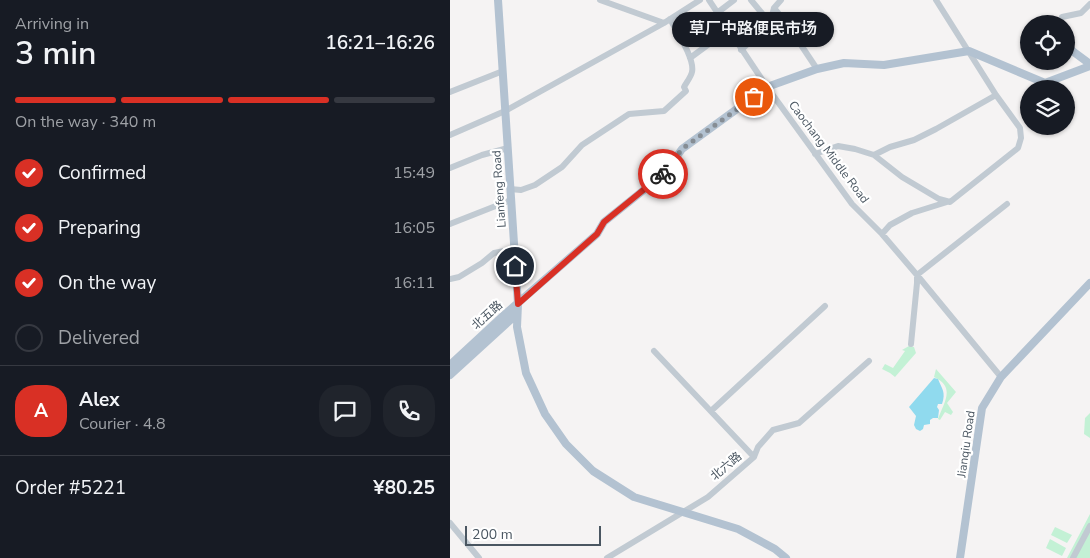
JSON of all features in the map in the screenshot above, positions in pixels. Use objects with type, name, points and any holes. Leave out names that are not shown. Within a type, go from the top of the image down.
[{"type":"main road","name":"Lianfeng Road","points":[[498,0],[518,304],[517,327],[526,373],[545,414],[566,444],[593,471],[634,497],[738,530],[774,549],[786,558]]},
{"type":"main road","points":[[969,51],[1045,83],[1090,65]]},
{"type":"main road","name":"北五路","points":[[450,364],[597,234],[604,222],[665,173],[682,149],[767,87],[817,69],[844,63],[884,65],[969,51]]},
{"type":"main road","points":[[1075,53],[1090,65]]},
{"type":"main road","name":"Jianqiu Road","points":[[960,558],[982,408],[1001,377],[1090,284]]},
{"type":"main road","name":"北五路","points":[[450,375],[517,314]]},
{"type":"street","points":[[510,189],[521,190],[535,185],[562,167],[582,145],[629,114],[664,111],[686,92],[684,87],[692,72],[690,58],[667,21],[600,0]]},
{"type":"street","points":[[450,135],[505,111],[667,21],[700,0]]},
{"type":"street","name":"Caochang Middle Road","points":[[709,0],[767,87],[852,204],[882,234],[1001,377]]},
{"type":"street","points":[[717,13],[734,0]]},
{"type":"street","points":[[751,0],[770,23]]},
{"type":"street","points":[[742,50],[770,23],[774,8],[781,0]]},
{"type":"street","points":[[882,234],[890,225],[912,213],[950,202],[1018,148],[1021,138],[1020,128],[996,95],[936,0]]},
{"type":"street","points":[[1072,15],[1082,13],[1090,4]]},
{"type":"street","points":[[774,8],[792,30],[817,69]]},
{"type":"street","points":[[690,58],[728,30]]},
{"type":"street","points":[[450,92],[502,71]]},
{"type":"street","points":[[874,155],[890,147],[914,140],[996,95]]},
{"type":"street","points":[[816,154],[838,146],[855,148],[874,155],[902,177],[939,199],[950,202]]},
{"type":"street","points":[[450,168],[482,155],[508,148]]},
{"type":"street","points":[[450,224],[511,200]]},
{"type":"street","points":[[912,344],[917,275],[1007,204]]},
{"type":"street","points":[[450,279],[459,277],[494,253],[514,249]]},
{"type":"street","points":[[711,411],[824,306]]},
{"type":"street","points":[[654,351],[754,457]]},
{"type":"street","name":"北六路","points":[[608,558],[708,497],[754,457],[758,447],[773,430],[799,423],[869,361]]},
{"type":"street","points":[[450,522],[479,558]]},
{"type":"street","points":[[1073,558],[1090,526]]},
{"type":"street","points":[[1081,543],[1090,545]]},
{"type":"green space","points":[[909,346],[914,347],[916,353],[895,377],[882,369],[885,364],[893,368],[905,351],[902,350]]},
{"type":"green space","points":[[936,369],[956,392],[947,403],[953,412],[951,415],[945,412],[940,420],[938,419],[947,390],[941,381],[934,377]]},
{"type":"green space","points":[[1090,413],[1090,438],[1084,434],[1085,418]]},
{"type":"green space","points":[[1090,514],[1090,558],[1067,558]]},
{"type":"green space","points":[[1055,527],[1072,535],[1067,543],[1051,535]]},
{"type":"green space","points":[[1050,539],[1066,548],[1062,556],[1046,548]]},
{"type":"water","points":[[934,378],[938,379],[944,393],[942,404],[938,404],[937,407],[939,410],[938,418],[930,420],[930,424],[924,425],[920,431],[914,425],[916,416],[909,407]]},
{"type":"way so far","points":[[663,174],[682,149],[754,97]]},
{"type":"place","name":"草厂中路便民市场","points":[[754,97]]},
{"type":"route","points":[[515,266],[518,304],[597,234],[604,222],[663,174]]}]
